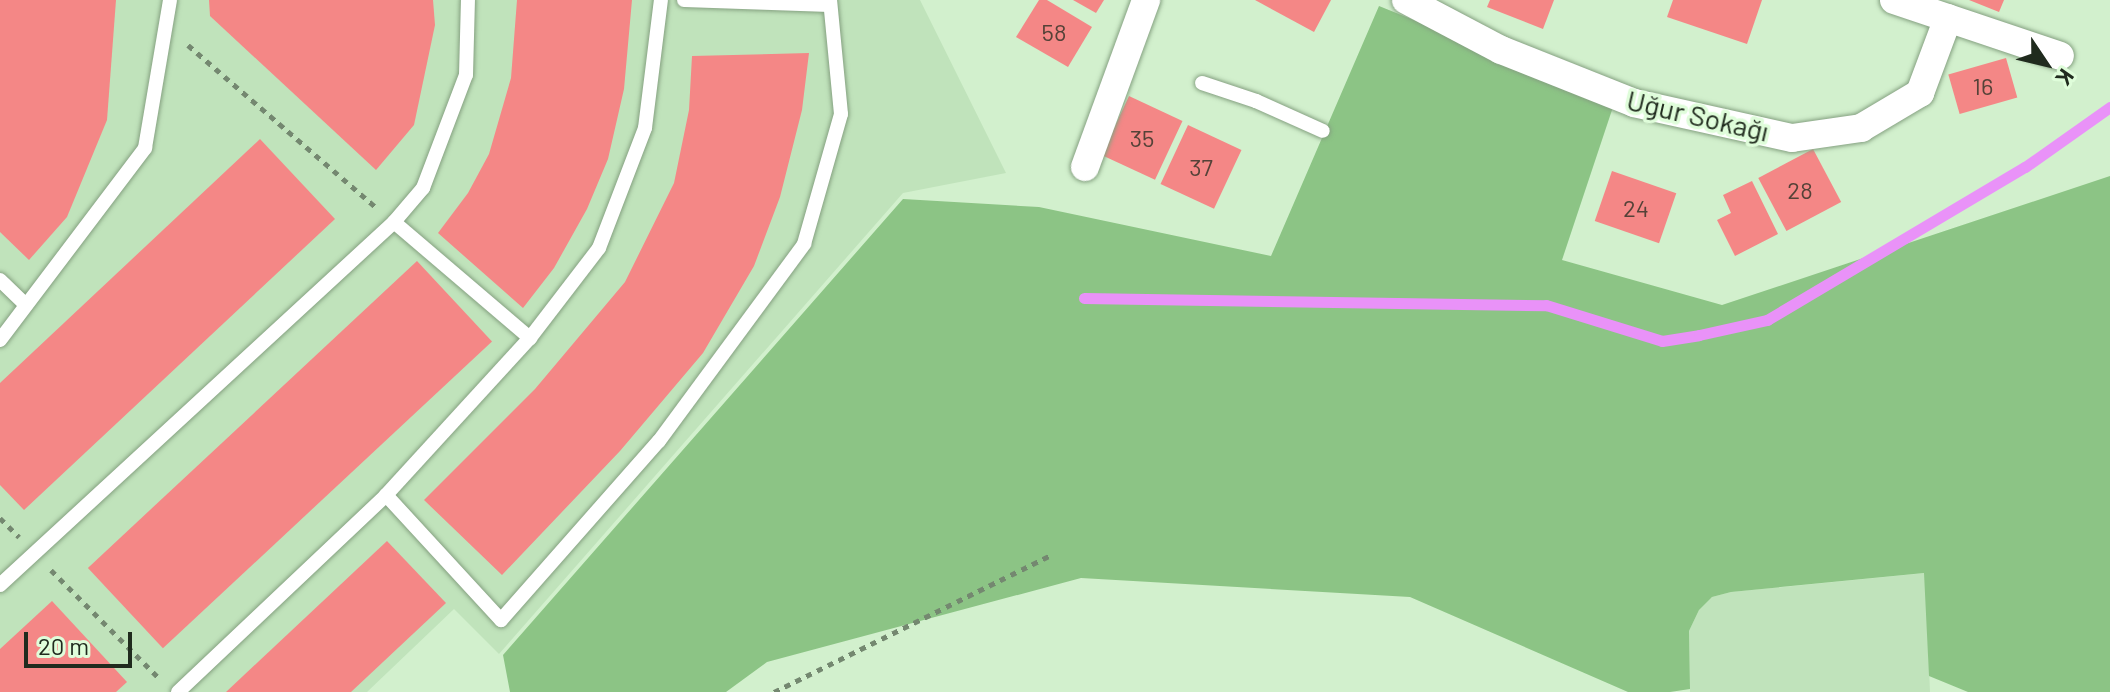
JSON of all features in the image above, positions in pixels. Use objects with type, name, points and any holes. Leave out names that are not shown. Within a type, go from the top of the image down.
[{"type":"street","points":[[1085,167],[1146,0]]},
{"type":"street","name":"Uğur Sokağı","points":[[1406,0],[1501,50],[1634,103],[1792,138],[1861,128],[1920,93],[1948,18]]},
{"type":"street","points":[[1894,0],[2060,56]]},
{"type":"lane","points":[[0,340],[145,148],[170,0]]},
{"type":"lane","points":[[0,585],[394,222],[423,188],[466,75],[468,0]]},
{"type":"lane","points":[[178,692],[386,495],[530,338],[599,248],[645,128],[661,0]]},
{"type":"lane","points":[[386,495],[501,620],[659,441],[804,244],[841,114],[830,2],[684,0]]},
{"type":"lane","points":[[1202,83],[1256,101],[1323,131]]},
{"type":"lane","points":[[394,222],[530,338]]},
{"type":"lane","points":[[0,280],[26,305]]},
{"type":"path","points":[[166,26],[394,222]]},
{"type":"path","points":[[0,518],[163,681]]},
{"type":"path","points":[[774,692],[1051,555]]},
{"type":"shaded area","points":[[0,0],[920,0],[1006,173],[903,193],[499,654],[454,609],[367,692],[0,692]]},
{"type":"shaded area","points":[[1379,6],[1483,48],[1617,95],[1562,260],[1722,305],[2110,176],[2110,692],[1968,692],[1929,676],[1924,573],[1731,592],[1712,597],[1699,610],[1689,631],[1690,689],[1670,692],[1628,692],[1410,597],[1081,578],[767,662],[726,692],[510,692],[503,655],[903,199],[1039,207],[1271,256]]},
{"type":"shaded area","points":[[1925,573],[1930,692],[1690,692],[1689,631],[1699,610],[1712,597],[1731,592]]},
{"type":"building","points":[[0,0],[116,0],[107,120],[67,217],[29,260],[0,232]]},
{"type":"building","points":[[209,0],[433,0],[435,25],[414,125],[376,170],[210,16]]},
{"type":"building","points":[[517,0],[632,0],[624,89],[608,159],[587,209],[554,268],[523,308],[438,233],[468,193],[489,154],[511,78]]},
{"type":"building","points":[[1039,0],[1047,0],[1092,27],[1068,67],[1016,37]]},
{"type":"building","points":[[1073,0],[1104,0],[1096,13]]},
{"type":"building","points":[[1255,0],[1331,0],[1314,32]]},
{"type":"building","points":[[1490,0],[1554,0],[1543,29],[1487,7]]},
{"type":"building","points":[[1673,0],[1762,0],[1747,44],[1667,17]]},
{"type":"building","points":[[1969,0],[2004,0],[1999,12]]},
{"type":"building","points":[[809,53],[802,110],[780,197],[754,266],[703,353],[620,451],[502,575],[424,500],[535,389],[625,282],[674,183],[689,110],[692,56]]},
{"type":"building","points":[[2006,58],[2017,97],[1960,114],[1948,75]]},
{"type":"building","points":[[1129,96],[1182,121],[1155,180],[1102,155]]},
{"type":"building","points":[[1188,125],[1241,150],[1214,209],[1161,184]]},
{"type":"building","points":[[260,139],[335,219],[24,510],[0,485],[0,383]]},
{"type":"building","points":[[1813,149],[1841,202],[1786,231],[1758,178]]},
{"type":"building","points":[[1612,171],[1676,193],[1659,243],[1595,221]]},
{"type":"building","points":[[1752,181],[1778,234],[1735,256],[1717,220],[1731,213],[1723,195]]},
{"type":"building","points":[[417,261],[492,341],[163,648],[88,568]]},
{"type":"building","points":[[387,541],[446,603],[351,692],[226,692]]},
{"type":"building","points":[[52,601],[127,682],[116,692],[0,692],[0,649]]},
{"type":"waterway","points":[[1084,298],[1546,305],[1662,341],[1699,335],[1767,320],[2025,167],[2110,107]]}]
